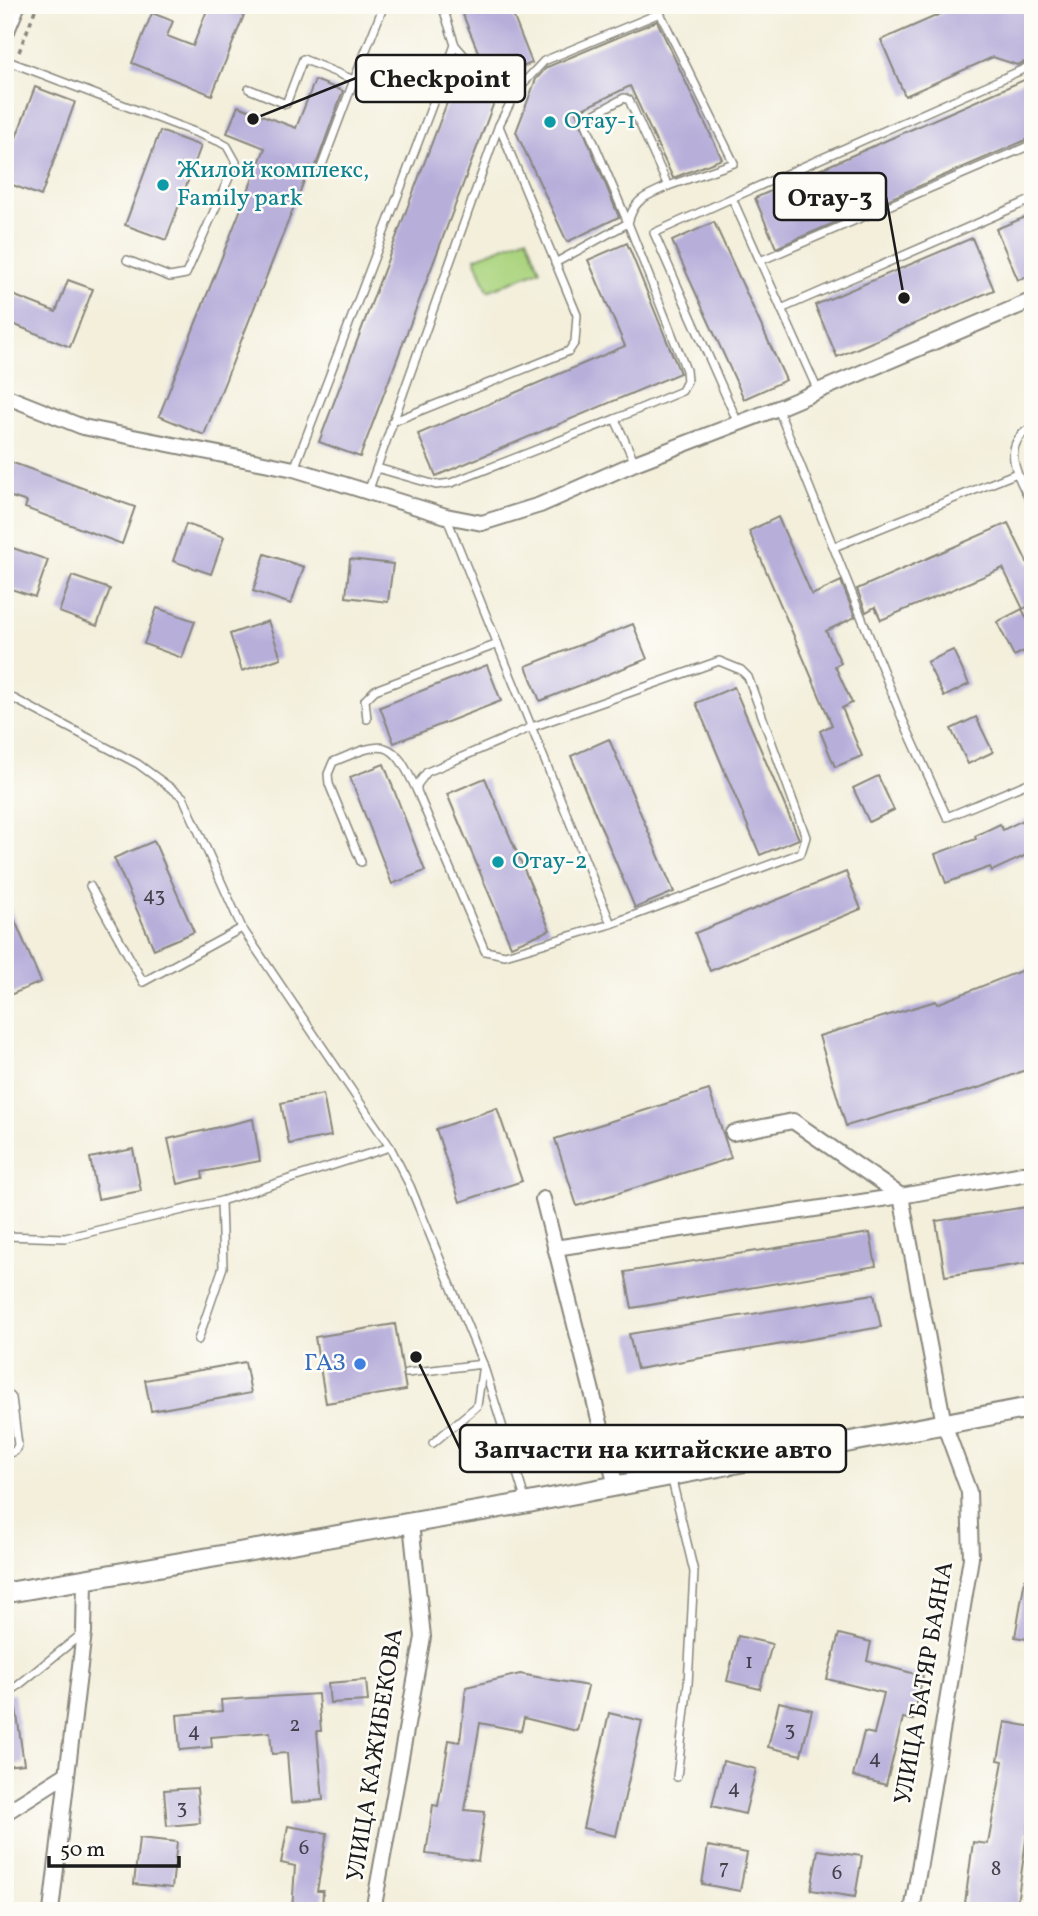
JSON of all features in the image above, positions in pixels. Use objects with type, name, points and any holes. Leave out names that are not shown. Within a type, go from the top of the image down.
[{"type":"main road","points":[[5,29],[15,5]]},
{"type":"main road","points":[[5,1593],[526,1503],[1033,1407]]},
{"type":"street","points":[[5,396],[83,427],[295,469],[446,516],[482,523],[540,505],[635,463],[778,408],[1033,300]]},
{"type":"street","points":[[733,1133],[793,1121],[901,1196]]},
{"type":"street","points":[[555,1248],[901,1196],[1033,1172]]},
{"type":"street","name":"УЛИЦА БАТЯР БАЯНА","points":[[901,1196],[944,1424],[969,1492],[971,1558],[912,1911]]},
{"type":"street","points":[[543,1199],[616,1486]]},
{"type":"street","name":"УЛИЦА КАЖИБЕКОВА","points":[[373,1911],[423,1637],[411,1523]]},
{"type":"street","points":[[51,1911],[83,1632],[85,1579]]},
{"type":"street","points":[[5,1814],[65,1775]]},
{"type":"lane","points":[[321,168],[384,5]]},
{"type":"lane","points":[[442,5],[456,45],[510,102]]},
{"type":"lane","points":[[369,492],[499,125],[510,102],[528,75],[544,61],[660,13],[734,163],[668,186],[632,206],[628,223],[555,263]]},
{"type":"lane","points":[[295,469],[456,45]]},
{"type":"lane","points":[[249,89],[286,104],[303,59],[354,80]]},
{"type":"lane","points":[[5,60],[218,141],[234,155],[236,162],[186,274],[170,277],[127,260]]},
{"type":"lane","points":[[738,423],[654,233],[1033,65]]},
{"type":"lane","points":[[377,468],[436,485],[451,483],[682,391],[687,381],[686,370],[586,124],[589,117],[624,98],[629,100],[668,186]]},
{"type":"lane","points":[[392,422],[569,351],[575,341],[577,315],[499,125]]},
{"type":"lane","points":[[760,261],[1033,144]]},
{"type":"lane","points":[[732,198],[818,391]]},
{"type":"lane","points":[[781,309],[1033,199]]},
{"type":"lane","points":[[778,408],[902,718],[947,817],[1033,781]]},
{"type":"lane","points":[[615,419],[635,463]]},
{"type":"lane","points":[[1033,427],[1014,444],[1012,460],[1033,508]]},
{"type":"lane","points":[[834,547],[1017,472]]},
{"type":"lane","points":[[446,516],[611,924]]},
{"type":"lane","points":[[367,719],[365,700],[374,690],[498,644]]},
{"type":"lane","points":[[362,862],[329,784],[328,774],[333,762],[374,745],[387,748],[401,757],[485,950],[505,956],[611,924],[801,853],[806,837],[748,677],[741,670],[719,662],[532,727],[427,772],[417,785],[417,792]]},
{"type":"lane","points":[[5,694],[138,764],[183,797],[242,928],[390,1147],[410,1186],[483,1364],[526,1503]]},
{"type":"lane","points":[[90,886],[143,982],[242,928]]},
{"type":"lane","points":[[5,1236],[65,1238],[220,1201],[390,1147]]},
{"type":"lane","points":[[198,1340],[223,1267],[220,1201]]},
{"type":"lane","points":[[407,1373],[483,1364]]},
{"type":"lane","points":[[433,1443],[477,1406],[483,1364]]},
{"type":"lane","points":[[5,1390],[12,1398],[18,1445],[15,1451],[5,1455]]},
{"type":"lane","points":[[671,1475],[694,1572],[677,1777]]},
{"type":"lane","points":[[5,1689],[15,1688],[83,1632]]},
{"type":"path","points":[[5,87],[37,5]]},
{"type":"green space","points":[[527,237],[540,270],[488,291],[475,258]]},
{"type":"building","points":[[209,5],[248,5],[212,95],[132,63],[152,13],[173,21],[167,36],[193,46]]},
{"type":"building","name":"Отау-1","points":[[459,5],[509,5],[532,63],[505,74],[501,85],[485,69]]},
{"type":"building","points":[[961,5],[1033,5],[1033,59],[1017,65],[993,57],[905,96],[881,40]]},
{"type":"building","name":"Отау-1","points":[[657,21],[722,159],[673,178],[630,86],[576,112],[619,217],[567,242],[516,132],[536,79],[547,67]]},
{"type":"building","name":"Отау-1","points":[[457,76],[484,86],[496,97],[360,457],[319,442]]},
{"type":"building","points":[[1033,76],[1033,137],[776,248],[755,198]]},
{"type":"building","points":[[315,80],[343,91],[315,168],[310,166],[204,435],[159,416],[265,148],[227,133],[238,106],[296,128]]},
{"type":"building","points":[[35,87],[75,102],[41,196],[5,182],[5,167]]},
{"type":"building","name":"Жилой комплекс, Family park","points":[[160,131],[201,146],[166,240],[125,225]]},
{"type":"building","points":[[1033,214],[1033,274],[1018,280],[996,229]]},
{"type":"building","points":[[714,222],[786,380],[744,399],[672,241]]},
{"type":"building","points":[[972,238],[994,290],[837,357],[815,305]]},
{"type":"building","points":[[627,243],[680,373],[436,476],[418,434],[625,346],[588,260]]},
{"type":"building","points":[[68,280],[93,289],[70,347],[5,321],[5,292],[56,312]]},
{"type":"building","points":[[5,460],[135,507],[122,544],[25,508],[27,502],[5,495]]},
{"type":"building","points":[[778,517],[812,595],[841,581],[855,617],[826,631],[841,663],[835,666],[852,703],[842,708],[862,756],[835,767],[820,731],[832,725],[749,531]]},
{"type":"building","points":[[1008,523],[1028,564],[1033,561],[1033,604],[1023,609],[1003,568],[881,620],[875,607],[866,612],[857,589]]},
{"type":"building","points":[[186,524],[224,537],[211,574],[173,561]]},
{"type":"building","points":[[10,547],[48,560],[35,597],[5,587],[5,560]]},
{"type":"building","points":[[265,554],[304,567],[291,604],[253,591]]},
{"type":"building","points":[[350,559],[393,564],[388,602],[346,597]]},
{"type":"building","points":[[72,576],[110,589],[97,626],[59,612]]},
{"type":"building","points":[[157,608],[195,621],[182,658],[144,644]]},
{"type":"building","points":[[1022,609],[1033,631],[1033,647],[1014,656],[997,622]]},
{"type":"building","points":[[268,621],[281,658],[242,671],[230,634]]},
{"type":"building","points":[[633,624],[647,659],[540,701],[526,666]]},
{"type":"building","points":[[953,650],[969,684],[944,697],[927,662]]},
{"type":"building","points":[[487,665],[501,701],[394,743],[380,707]]},
{"type":"building","points":[[734,687],[799,839],[760,855],[696,703]]},
{"type":"building","points":[[976,717],[993,752],[968,764],[951,729]]},
{"type":"building","name":"Отау-2","points":[[609,739],[674,892],[635,908],[571,756]]},
{"type":"building","points":[[384,764],[425,871],[392,884],[350,777]]},
{"type":"building","points":[[878,776],[894,810],[869,822],[853,788]]},
{"type":"building","name":"Отау-2","points":[[485,778],[550,930],[511,946],[447,794]]},
{"type":"building","points":[[1033,815],[1033,852],[992,871],[990,867],[946,883],[935,854],[976,839],[975,836],[1000,824],[1003,830]]},
{"type":"building","points":[[154,841],[194,932],[154,949],[114,858]]},
{"type":"building","points":[[846,872],[861,909],[710,971],[695,933]]},
{"type":"building","points":[[5,897],[41,982],[5,997]]},
{"type":"building","points":[[1033,966],[1033,1067],[985,1086],[846,1126],[819,1036],[936,1001],[937,1004]]},
{"type":"building","points":[[709,1090],[731,1158],[577,1206],[555,1139]]},
{"type":"building","points":[[323,1094],[331,1136],[289,1144],[281,1103]]},
{"type":"building","points":[[497,1108],[522,1181],[460,1202],[436,1129]]},
{"type":"building","points":[[253,1119],[260,1161],[202,1172],[203,1178],[178,1184],[168,1139]]},
{"type":"building","points":[[133,1149],[141,1191],[98,1199],[90,1158]]},
{"type":"building","points":[[1033,1206],[1033,1262],[945,1276],[936,1221]]},
{"type":"building","points":[[870,1233],[876,1266],[632,1308],[625,1272]]},
{"type":"building","points":[[874,1294],[881,1327],[637,1369],[629,1334]]},
{"type":"building","name":"ГАЗ","points":[[395,1324],[406,1390],[326,1403],[315,1337]]},
{"type":"building","points":[[245,1362],[251,1393],[151,1411],[145,1380]]},
{"type":"building","points":[[1025,1579],[1033,1579],[1033,1640],[1015,1637]]},
{"type":"building","points":[[839,1634],[871,1642],[867,1661],[923,1676],[913,1720],[903,1718],[886,1785],[853,1776],[864,1732],[874,1734],[884,1693],[827,1679]]},
{"type":"building","points":[[738,1636],[772,1644],[760,1689],[727,1681]]},
{"type":"building","points":[[520,1674],[588,1686],[577,1731],[524,1718],[521,1731],[480,1723],[465,1810],[485,1812],[478,1861],[426,1854],[433,1805],[438,1806],[449,1740],[460,1742],[466,1687]]},
{"type":"building","points":[[366,1680],[368,1701],[330,1703],[328,1683]]},
{"type":"building","points":[[14,1694],[24,1764],[5,1766],[5,1695]]},
{"type":"building","points":[[318,1694],[321,1731],[317,1731],[323,1800],[291,1803],[287,1753],[272,1754],[270,1732],[211,1737],[212,1747],[180,1750],[177,1715],[222,1711],[221,1700]]},
{"type":"building","points":[[779,1702],[812,1710],[801,1755],[768,1747]]},
{"type":"building","points":[[609,1713],[642,1721],[616,1836],[583,1828]]},
{"type":"building","points":[[1005,1722],[1033,1727],[1033,1814],[1028,1826],[1016,1911],[964,1911],[973,1842],[988,1844],[1003,1761],[998,1760]]},
{"type":"building","points":[[723,1761],[756,1769],[745,1814],[712,1806]]},
{"type":"building","points":[[197,1788],[200,1823],[167,1826],[164,1790]]},
{"type":"building","points":[[288,1826],[327,1833],[317,1891],[323,1891],[322,1911],[292,1911],[295,1866],[281,1863]]},
{"type":"building","points":[[139,1838],[177,1842],[172,1888],[134,1884]]},
{"type":"building","points":[[708,1846],[747,1853],[740,1891],[702,1884]]},
{"type":"building","points":[[818,1850],[862,1856],[855,1897],[811,1890]]},
{"type":"place","name":"Checkpoint","points":[[253,119]]},
{"type":"place","name":"Отау-1","points":[[550,122]]},
{"type":"place","name":"Жилой комплекс, Family park","points":[[163,185]]},
{"type":"place","name":"Отау-3","points":[[904,298]]},
{"type":"place","name":"Отау-2","points":[[498,862]]},
{"type":"place","name":"Запчасти на китайские авто","points":[[416,1357]]},
{"type":"place","name":"ГАЗ","points":[[360,1364]]}]
